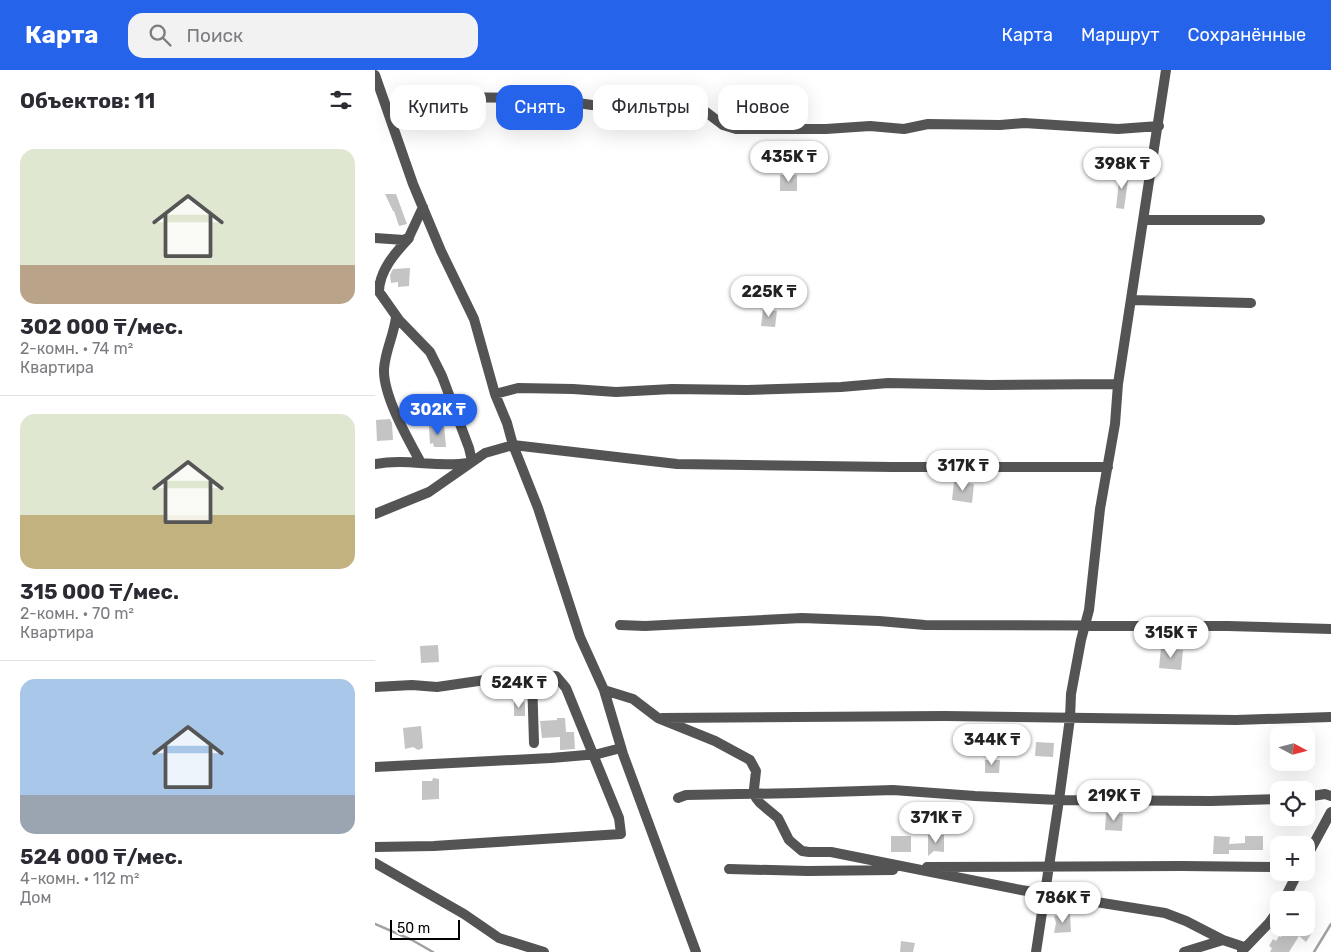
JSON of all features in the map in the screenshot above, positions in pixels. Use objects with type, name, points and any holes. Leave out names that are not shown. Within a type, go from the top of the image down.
[{"type":"street","points":[[1036,952],[1059,800],[1070,718],[1072,686],[1089,610],[1100,509],[1115,424],[1118,384],[1159,126],[1166,70]]},
{"type":"street","points":[[376,78],[413,184],[441,251],[474,319],[495,394],[538,508],[580,638],[604,690],[621,748],[696,952]]},
{"type":"street","points":[[387,109],[441,97],[499,96],[541,98],[592,105],[624,105],[706,112],[723,125],[736,129],[826,129],[870,126],[903,128],[928,124],[1000,125],[1024,123],[1118,129],[1159,126]]},
{"type":"street","points":[[423,207],[409,237],[395,253],[381,276],[377,289],[396,317],[414,338],[430,352],[442,376],[469,448],[472,462]]},
{"type":"street","points":[[1143,220],[1260,220]]},
{"type":"street","points":[[375,238],[404,240],[409,237]]},
{"type":"street","points":[[1132,300],[1251,302]]},
{"type":"street","points":[[396,317],[395,330],[386,356],[384,372],[388,394],[421,463]]},
{"type":"street","points":[[375,367],[386,356]]},
{"type":"street","points":[[495,394],[518,388],[616,392],[672,389],[747,390],[841,387],[888,383],[990,385],[1118,384]]},
{"type":"street","points":[[375,514],[429,492],[485,452],[513,444],[677,464],[892,467],[1108,466]]},
{"type":"street","points":[[375,464],[393,461],[446,464],[472,462]]},
{"type":"street","points":[[620,625],[665,625],[802,618],[925,625],[1228,626],[1331,629]]},
{"type":"street","points":[[375,687],[412,685],[437,687],[493,680],[557,676],[566,688],[619,818],[621,834],[434,846],[375,847]]},
{"type":"street","points":[[532,678],[534,743]]},
{"type":"street","points":[[604,690],[633,699],[658,718],[715,741],[749,760],[756,771],[755,794],[760,804],[778,818],[789,840],[802,851],[831,852],[1045,894],[1165,913],[1186,921],[1243,950],[1270,921]]},
{"type":"street","points":[[658,718],[945,716],[1236,720],[1331,717]]},
{"type":"street","points":[[375,768],[593,754],[621,748]]},
{"type":"street","points":[[678,798],[686,795],[893,790],[1059,800],[1211,801],[1270,799]]},
{"type":"street","points":[[1315,796],[1325,794],[1331,796]]},
{"type":"street","points":[[1315,841],[1331,812]]},
{"type":"street","points":[[375,863],[463,914],[499,938],[544,952]]},
{"type":"street","points":[[729,869],[808,871],[914,869],[924,867],[1270,867]]},
{"type":"street","points":[[1183,952],[1223,940]]},
{"type":"building","points":[[1120,172],[1129,173],[1124,209],[1116,208]]},
{"type":"building","points":[[780,175],[797,175],[797,191],[780,191]]},
{"type":"building","points":[[385,194],[396,194],[407,224],[399,226]]},
{"type":"building","points":[[410,268],[409,286],[398,287],[398,282],[391,283],[390,275],[393,269]]},
{"type":"building","points":[[763,309],[777,311],[775,327],[761,326]]},
{"type":"building","points":[[390,419],[393,440],[377,441],[376,420]]},
{"type":"building","points":[[444,425],[446,447],[434,447],[433,443],[430,444],[429,426]]},
{"type":"building","points":[[954,482],[974,484],[972,503],[952,500]]},
{"type":"building","points":[[438,645],[439,662],[421,663],[420,646]]},
{"type":"building","points":[[1161,648],[1183,650],[1181,670],[1159,668]]},
{"type":"building","points":[[514,701],[525,702],[525,716],[514,716]]},
{"type":"building","points":[[557,718],[565,718],[566,732],[574,732],[575,749],[560,750],[560,737],[542,738],[540,721],[557,720]]},
{"type":"building","points":[[421,726],[423,748],[418,750],[413,747],[405,749],[403,728]]},
{"type":"building","points":[[1036,742],[1054,743],[1053,757],[1035,756]]},
{"type":"building","points":[[985,760],[1000,760],[999,773],[985,773]]},
{"type":"building","points":[[433,778],[439,779],[439,799],[422,800],[422,781],[432,781]]},
{"type":"building","points":[[1106,813],[1123,814],[1122,831],[1105,830]]},
{"type":"building","points":[[928,835],[944,835],[944,852],[934,851],[928,856]]},
{"type":"building","points":[[891,836],[911,836],[911,852],[891,852]]},
{"type":"building","points":[[1214,836],[1230,837],[1229,844],[1245,843],[1245,836],[1263,836],[1263,850],[1229,850],[1229,854],[1213,854]]},
{"type":"building","points":[[1070,914],[1071,932],[1054,933],[1056,923],[1054,916]]},
{"type":"building","points":[[1279,936],[1299,936],[1289,952],[1270,952],[1272,948],[1269,946],[1273,939],[1276,941]]},
{"type":"building","points":[[1299,936],[1310,936],[1306,942]]},
{"type":"building","points":[[901,941],[915,943],[913,952],[900,952]]},
{"type":"waterway","points":[[375,924],[412,940],[433,952]]},
{"type":"waterway","points":[[1314,952],[1331,924]]}]
